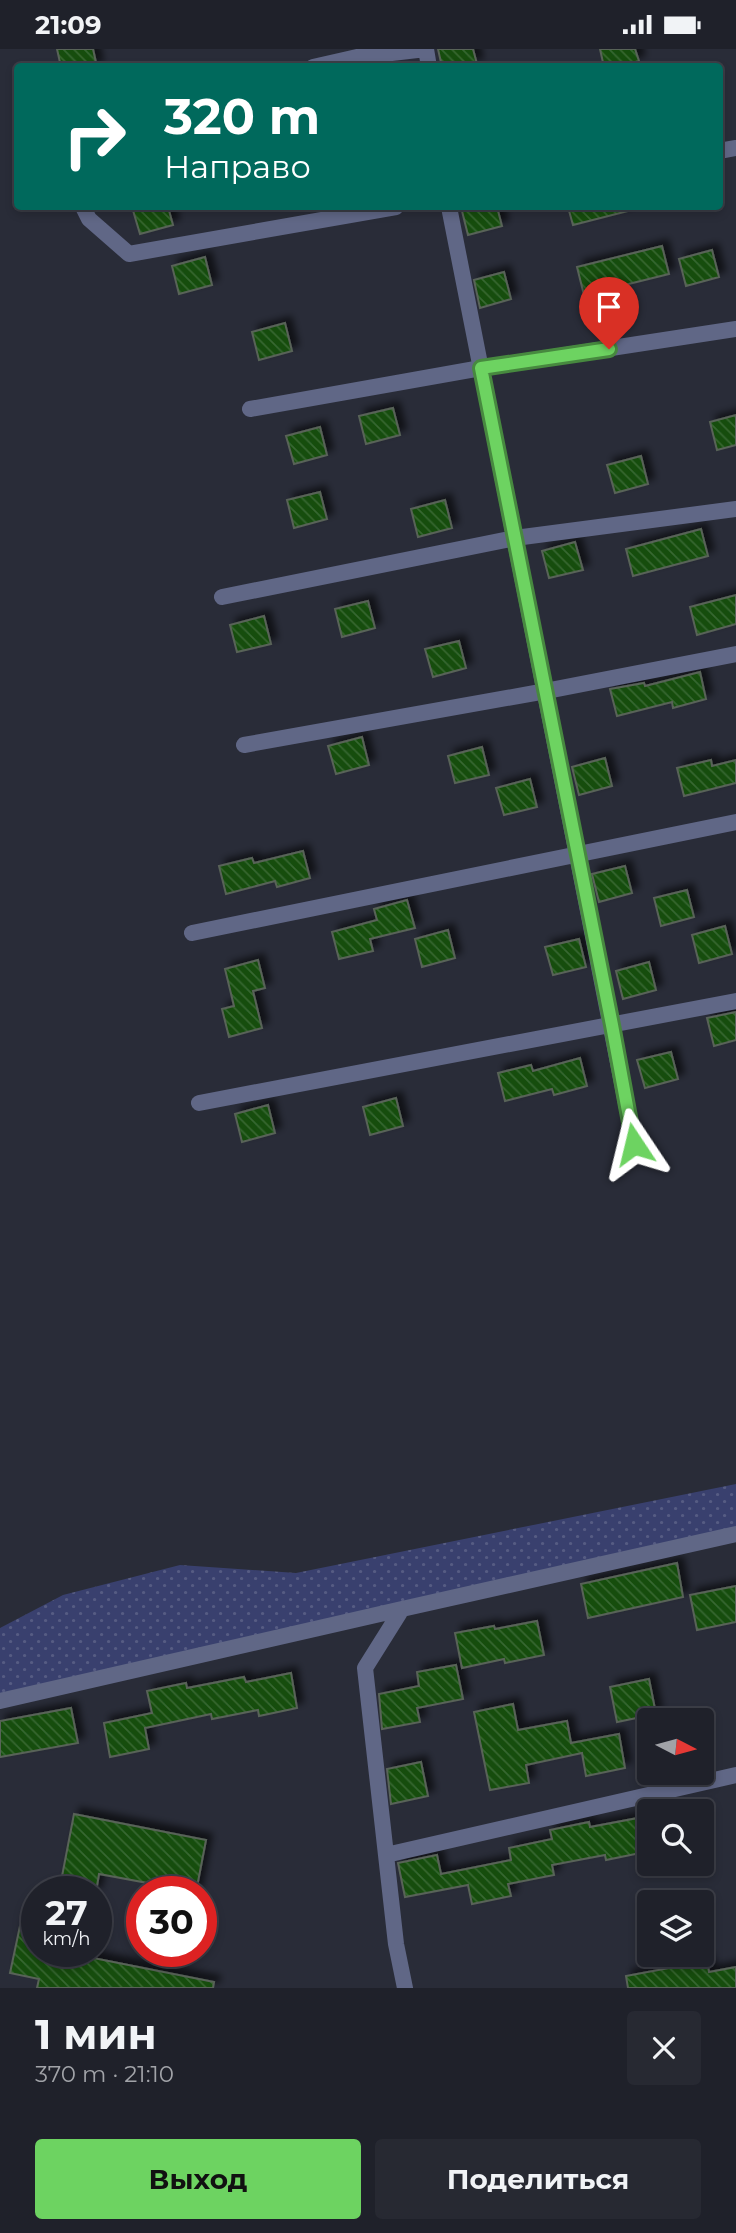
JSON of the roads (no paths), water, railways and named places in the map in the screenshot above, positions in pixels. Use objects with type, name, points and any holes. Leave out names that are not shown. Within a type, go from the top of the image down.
[{"type":"street","points":[[331,63],[357,57],[426,49]]},
{"type":"street","points":[[84,210],[89,219],[129,254],[379,210]]},
{"type":"street","points":[[450,210],[634,1144]]},
{"type":"street","points":[[250,409],[481,368],[736,329]]},
{"type":"street","points":[[222,597],[515,538],[736,509]]},
{"type":"street","points":[[244,745],[736,654]]},
{"type":"street","points":[[192,933],[736,822]]},
{"type":"street","points":[[199,1103],[736,1001]]},
{"type":"street","points":[[0,1701],[736,1534]]},
{"type":"street","points":[[402,1609],[365,1668],[396,1944],[405,1988]]},
{"type":"street","points":[[386,1855],[736,1775]]}]
